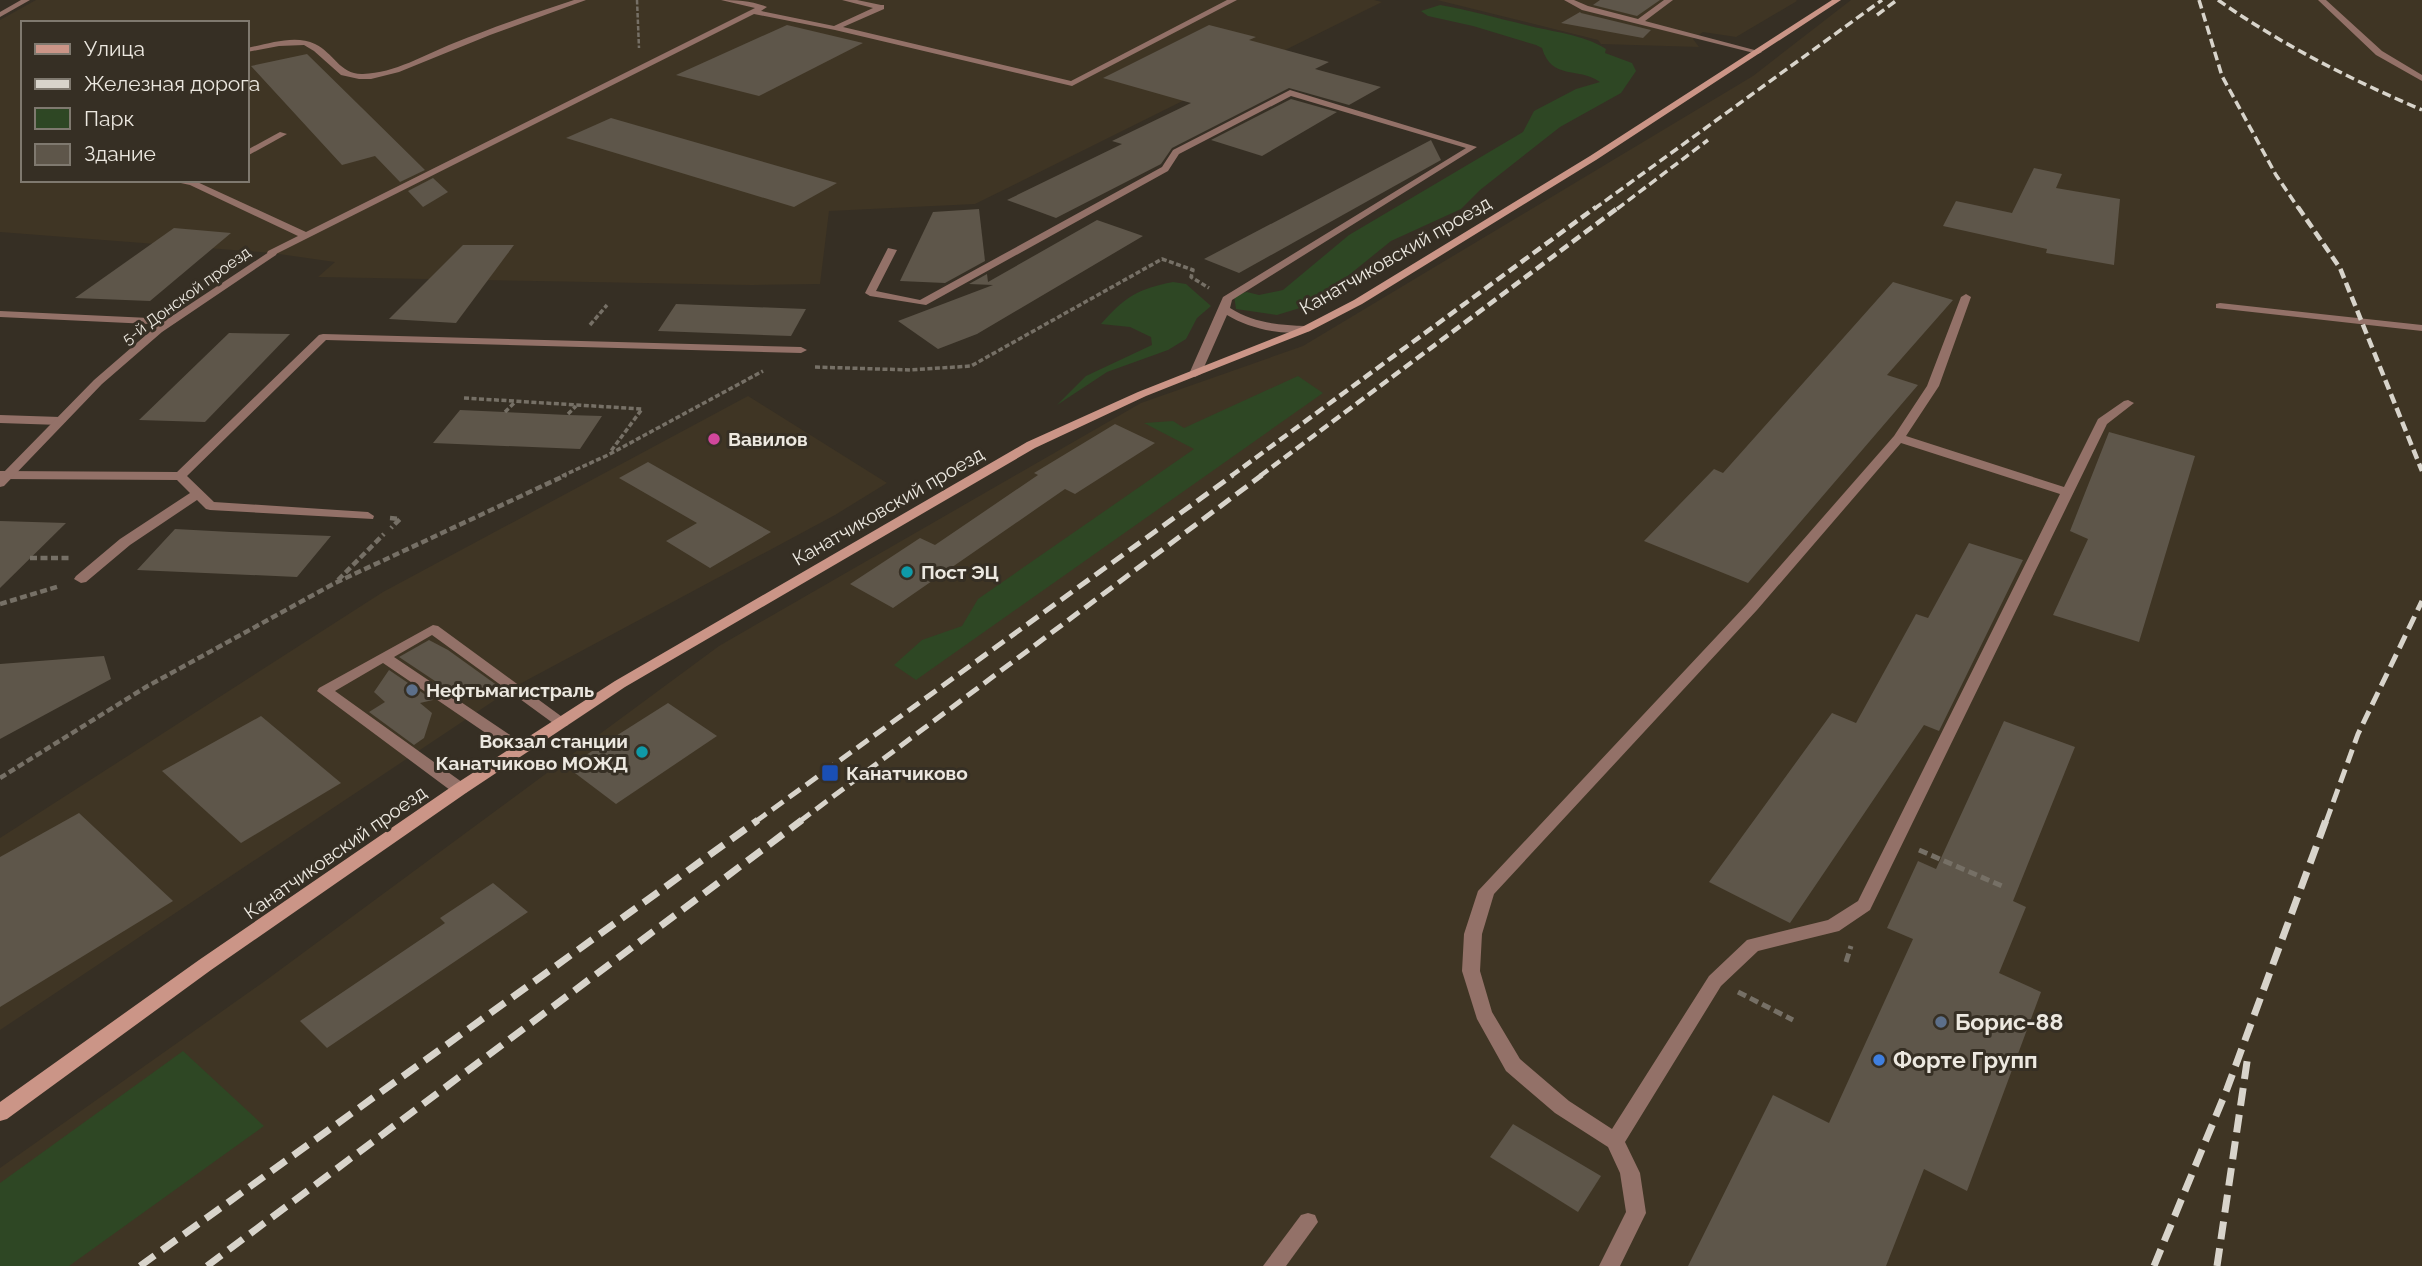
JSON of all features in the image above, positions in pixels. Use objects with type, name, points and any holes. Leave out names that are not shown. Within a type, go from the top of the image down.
[{"type":"street","points":[[0,15],[26,0]]},
{"type":"street","points":[[248,50],[302,43],[312,46],[340,71],[356,77],[366,76],[389,71],[499,28],[582,0]]},
{"type":"street","points":[[725,0],[764,7],[754,12]]},
{"type":"street","points":[[835,28],[881,7],[846,0]]},
{"type":"street","points":[[754,12],[835,28],[1072,84],[1233,0]]},
{"type":"street","points":[[1568,0],[1585,8],[1758,52]]},
{"type":"street","points":[[1640,21],[1669,0]]},
{"type":"street","points":[[2322,0],[2379,53],[2422,79]]},
{"type":"street","name":"Канатчиковский проезд","points":[[0,1113],[205,964],[460,789],[620,684],[1031,445],[1306,329],[1466,237],[1758,52],[1833,1]]},
{"type":"street","name":"5-й Донской проезд","points":[[3,478],[97,382],[171,322],[272,253],[754,12]]},
{"type":"street","points":[[892,250],[870,293],[922,303],[1165,169],[1176,152],[1290,93],[1473,147],[1227,299],[1195,374]]},
{"type":"street","points":[[248,152],[283,134]]},
{"type":"street","points":[[194,182],[306,236]]},
{"type":"street","points":[[1609,1266],[1636,1213],[1630,1173],[1615,1141],[1562,1107],[1513,1065],[1483,1014],[1471,971],[1473,934],[1486,891],[1752,607],[1899,438],[1933,386],[1966,297]]},
{"type":"street","points":[[2220,306],[2422,328]]},
{"type":"street","points":[[1224,309],[1242,321],[1265,328],[1306,329]]},
{"type":"street","points":[[0,314],[171,322]]},
{"type":"street","points":[[3,478],[180,476],[323,337],[801,350]]},
{"type":"street","points":[[1615,1141],[1715,981],[1753,945],[1833,926],[1864,905],[2102,422],[2128,402]]},
{"type":"street","points":[[0,419],[60,421]]},
{"type":"street","points":[[1899,438],[2067,492]]},
{"type":"street","points":[[180,476],[210,506],[368,516]]},
{"type":"street","points":[[81,579],[125,541],[198,494]]},
{"type":"street","points":[[460,789],[324,691],[433,629],[562,722]]},
{"type":"street","points":[[384,656],[520,749]]},
{"type":"street","points":[[1273,1266],[1308,1222]]},
{"type":"path","points":[[637,0],[640,70]]},
{"type":"path","points":[[814,367],[911,370],[971,366],[1162,260],[1193,270]]},
{"type":"path","points":[[0,778],[146,687],[335,583],[608,455],[801,350]]},
{"type":"path","points":[[464,398],[642,409],[608,455]]},
{"type":"path","points":[[505,412],[516,401]]},
{"type":"path","points":[[568,415],[577,405]]},
{"type":"path","points":[[335,583],[400,519],[368,516]]},
{"type":"path","points":[[0,604],[81,579]]},
{"type":"path","points":[[1895,840],[2002,886]]},
{"type":"path","points":[[1767,1007],[1793,1020]]},
{"type":"shaded area","points":[[36,0],[1382,2],[975,204],[829,211],[820,284],[318,277],[335,262],[272,253],[0,232],[0,20]]},
{"type":"shaded area","points":[[1437,0],[1797,1],[1736,37],[1703,32],[1693,39],[1699,47],[1601,44],[1598,40]]},
{"type":"shaded area","points":[[1851,0],[2422,0],[2422,1266],[0,1266],[0,1168],[265,981],[719,646],[1141,403],[1303,346],[1753,76]]},
{"type":"shaded area","points":[[748,396],[887,483],[835,515],[516,686],[0,1030],[0,838],[383,592]]},
{"type":"green space","points":[[1440,5],[1587,40],[1606,49],[1605,53],[1632,63],[1636,71],[1621,93],[1560,127],[1480,190],[1461,209],[1391,241],[1313,304],[1277,315],[1236,309],[1234,295],[1247,292],[1259,295],[1283,290],[1349,235],[1523,132],[1534,111],[1576,89],[1600,82],[1552,65],[1542,48],[1536,45],[1428,16],[1421,11]]},
{"type":"green space","points":[[1173,282],[1186,284],[1211,306],[1197,318],[1186,339],[1168,350],[1107,372],[1057,405],[1086,376],[1152,345],[1151,337],[1130,327],[1101,324],[1117,307],[1141,291]]},
{"type":"green space","points":[[1298,376],[1323,393],[916,680],[894,665],[922,640],[962,626],[978,599],[1194,449],[1144,423],[1173,421],[1184,428]]},
{"type":"green space","points":[[183,1051],[264,1126],[69,1266],[0,1266],[0,1183]]},
{"type":"building","points":[[1600,0],[1660,0],[1637,16],[1593,5]]},
{"type":"building","points":[[1580,12],[1651,30],[1643,38],[1561,23]]},
{"type":"building","points":[[787,25],[863,43],[759,96],[676,75]]},
{"type":"building","points":[[1209,25],[1256,37],[1249,40],[1329,62],[1315,69],[1381,87],[1349,105],[1289,88],[1172,148],[1161,164],[1056,218],[1007,200],[1122,144],[1112,141],[1191,103],[1103,78]]},
{"type":"building","points":[[307,54],[425,170],[400,182],[375,156],[342,165],[251,66]]},
{"type":"building","points":[[1291,99],[1337,112],[1262,156],[1211,140]]},
{"type":"building","points":[[611,118],[837,183],[794,207],[566,138]]},
{"type":"building","points":[[1431,140],[1441,160],[1239,273],[1204,259]]},
{"type":"building","points":[[2034,168],[2062,174],[2056,188],[2120,199],[2114,265],[2046,253],[2047,249],[1943,226],[1956,201],[2012,213]]},
{"type":"building","points":[[433,178],[448,192],[423,207],[408,191]]},
{"type":"building","points":[[979,209],[985,261],[945,283],[900,281],[933,212]]},
{"type":"building","points":[[1097,220],[1143,236],[977,334],[938,349],[898,321],[993,285],[969,284],[987,274],[988,282]]},
{"type":"building","points":[[174,228],[231,233],[150,301],[75,298]]},
{"type":"building","points":[[463,245],[514,245],[456,323],[389,319]]},
{"type":"building","points":[[1893,282],[1953,300],[1887,375],[1918,385],[1748,583],[1644,541],[1714,469],[1723,473]]},
{"type":"building","points":[[676,304],[806,309],[791,336],[658,331]]},
{"type":"building","points":[[229,333],[290,334],[205,422],[139,420]]},
{"type":"building","points":[[460,410],[602,416],[580,449],[433,443]]},
{"type":"building","points":[[1115,424],[1155,443],[1075,494],[1065,489],[893,608],[850,584],[920,538],[935,545],[1038,475],[1034,473]]},
{"type":"building","points":[[2109,432],[2195,456],[2139,642],[2053,615],[2088,539],[2070,531]]},
{"type":"building","points":[[648,462],[771,532],[710,568],[666,541],[697,523],[619,478]]},
{"type":"building","points":[[0,521],[66,523],[0,588]]},
{"type":"building","points":[[175,529],[331,536],[297,577],[137,570]]},
{"type":"building","points":[[1969,543],[2023,560],[1939,731],[1924,725],[1790,923],[1709,882],[1832,713],[1856,723],[1916,614],[1928,618]]},
{"type":"building","points":[[429,640],[448,650],[498,686],[456,695],[399,657]]},
{"type":"building","points":[[104,656],[111,679],[0,739],[0,664]]},
{"type":"building","points":[[389,670],[433,700],[420,703],[432,713],[424,738],[414,745],[369,712],[385,702],[374,692]]},
{"type":"building","name":"Вокзал станции Канатчиково МОЖД","points":[[668,703],[717,736],[616,804],[567,767]]},
{"type":"building","points":[[261,716],[341,783],[241,843],[162,771]]},
{"type":"building","points":[[2004,721],[2075,747],[2013,901],[2026,907],[1999,973],[2041,992],[1967,1191],[1924,1169],[1886,1266],[1688,1266],[1773,1095],[1829,1123],[1913,939],[1887,928],[1918,861],[1936,869]]},
{"type":"building","points":[[79,813],[173,901],[0,1007],[0,857]]},
{"type":"building","points":[[493,883],[528,912],[327,1048],[300,1021],[445,923],[440,918]]},
{"type":"building","points":[[1513,1124],[1601,1176],[1578,1212],[1490,1157]]},
{"type":"railway","points":[[1594,209],[1882,0]]},
{"type":"railway","points":[[1877,15],[1897,0]]},
{"type":"railway","points":[[2199,0],[2222,76],[2276,175],[2299,209]]},
{"type":"railway","points":[[2218,0],[2317,60],[2422,110]]},
{"type":"railway","points":[[1617,209],[1708,140]]},
{"type":"railway","points":[[1231,476],[1596,207]]},
{"type":"railway","points":[[1260,476],[1619,207]]},
{"type":"railway","points":[[2298,207],[2340,268],[2422,471]]},
{"type":"railway","points":[[755,822],[1233,475]]},
{"type":"railway","points":[[799,822],[1262,475]]},
{"type":"railway","points":[[2326,822],[2358,734],[2422,601]]},
{"type":"railway","points":[[140,1266],[758,820]]},
{"type":"railway","points":[[207,1266],[802,820]]},
{"type":"railway","points":[[2154,1266],[2227,1089],[2326,820]]},
{"type":"railway","points":[[2217,1266],[2248,1055]]},
{"type":"place","name":"Вавилов","points":[[714,439]]},
{"type":"place","name":"Пост ЭЦ","points":[[907,572]]},
{"type":"place","name":"Нефтьмагистраль","points":[[412,690]]},
{"type":"place","name":"Вокзал станции Канатчиково МОЖД","points":[[642,752]]},
{"type":"place","name":"Канатчиково","points":[[830,773]]},
{"type":"place","name":"Борис-88","points":[[1941,1022]]},
{"type":"place","name":"Форте Групп","points":[[1879,1060]]}]
